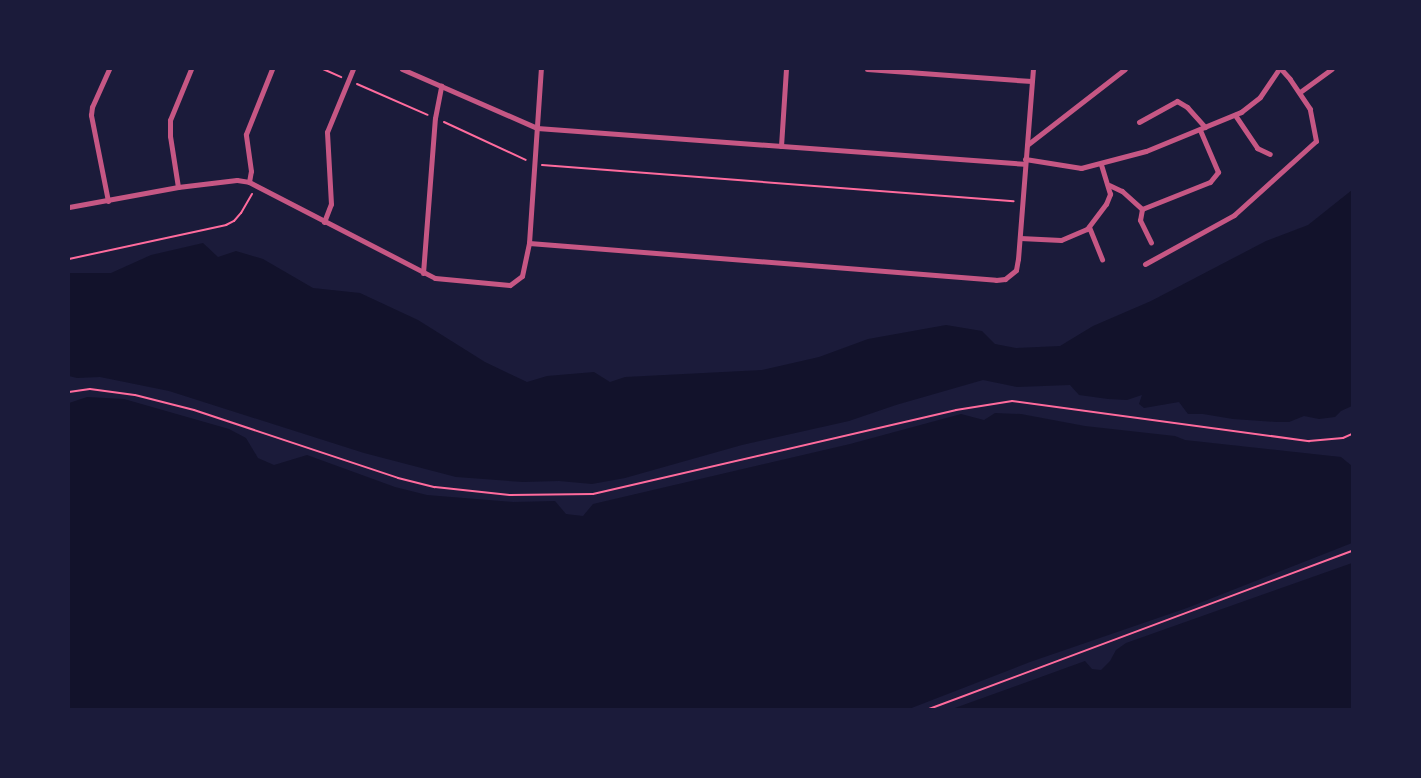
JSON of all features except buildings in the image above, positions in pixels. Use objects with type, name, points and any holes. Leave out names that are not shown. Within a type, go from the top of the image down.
[{"type":"street","points":[[108,201],[91,115],[92,107],[109,69]]},
{"type":"street","points":[[178,187],[170,136],[170,120],[191,69]]},
{"type":"street","points":[[249,182],[251,171],[246,134],[272,69]]},
{"type":"street","points":[[324,222],[331,204],[328,132],[353,69]]},
{"type":"street","points":[[402,69],[537,128],[1024,162],[1081,168],[1146,152],[1235,115],[1260,97],[1280,69],[1300,92],[1310,110],[1316,141],[1234,215],[1144,264]]},
{"type":"street","points":[[69,207],[178,187],[229,180],[249,182],[423,273],[444,281],[510,285],[517,282],[526,269],[541,69]]},
{"type":"street","points":[[781,146],[786,69]]},
{"type":"street","points":[[867,69],[1032,80]]},
{"type":"street","points":[[529,243],[996,280],[1011,275],[1016,270],[1020,238],[1024,162],[1033,69]]},
{"type":"street","points":[[1027,144],[1125,69]]},
{"type":"street","points":[[1300,92],[1332,69]]},
{"type":"street","points":[[423,273],[435,118],[441,86]]},
{"type":"street","points":[[1139,122],[1177,101],[1187,107],[1203,128],[1218,172],[1210,182],[1142,209]]},
{"type":"street","points":[[1235,115],[1257,148],[1270,154]]},
{"type":"street","points":[[1020,238],[1061,240],[1075,236],[1089,227],[1106,204],[1110,194],[1109,185],[1100,164]]},
{"type":"street","points":[[1109,185],[1122,191],[1142,209]]},
{"type":"street","points":[[1142,209],[1140,220],[1151,243]]},
{"type":"street","points":[[1089,227],[1102,258]]},
{"type":"path","points":[[322,69],[534,163],[1023,202]]},
{"type":"path","points":[[69,258],[226,225],[234,221],[242,213],[253,193],[249,182]]},
{"type":"path","points":[[69,392],[90,389],[135,395],[194,410],[398,478],[434,487],[510,495],[594,494],[956,410],[1012,402],[1309,441],[1326,441],[1352,434]]},
{"type":"path","points":[[929,709],[1352,551]]},
{"type":"shaded area","points":[[1352,190],[1352,406],[1341,411],[1335,417],[1319,419],[1304,416],[1289,422],[1233,419],[1203,414],[1188,414],[1179,402],[1144,408],[1139,404],[1142,395],[1127,400],[1108,399],[1079,395],[1070,385],[1017,387],[983,380],[896,405],[849,421],[742,445],[625,478],[592,484],[559,481],[523,482],[456,477],[364,453],[169,391],[100,377],[77,378],[69,376],[69,273],[111,273],[151,255],[203,243],[218,257],[236,251],[263,259],[313,288],[360,293],[418,320],[485,362],[527,382],[547,376],[594,372],[610,382],[625,377],[762,370],[819,357],[868,339],[946,325],[982,331],[995,344],[1016,348],[1060,346],[1093,326],[1151,301],[1266,241],[1308,225]]},
{"type":"shaded area","points":[[87,397],[124,399],[229,429],[246,438],[258,458],[274,465],[307,455],[395,487],[427,495],[513,502],[555,501],[566,514],[583,516],[593,504],[850,444],[961,414],[984,420],[995,413],[1021,414],[1085,426],[1175,436],[1185,440],[1341,457],[1352,466],[1352,543],[1187,608],[1030,662],[909,709],[69,709],[69,403]]},
{"type":"shaded area","points":[[1352,563],[1352,709],[952,709],[1085,661],[1092,669],[1101,670],[1110,661],[1116,650],[1126,643]]}]
